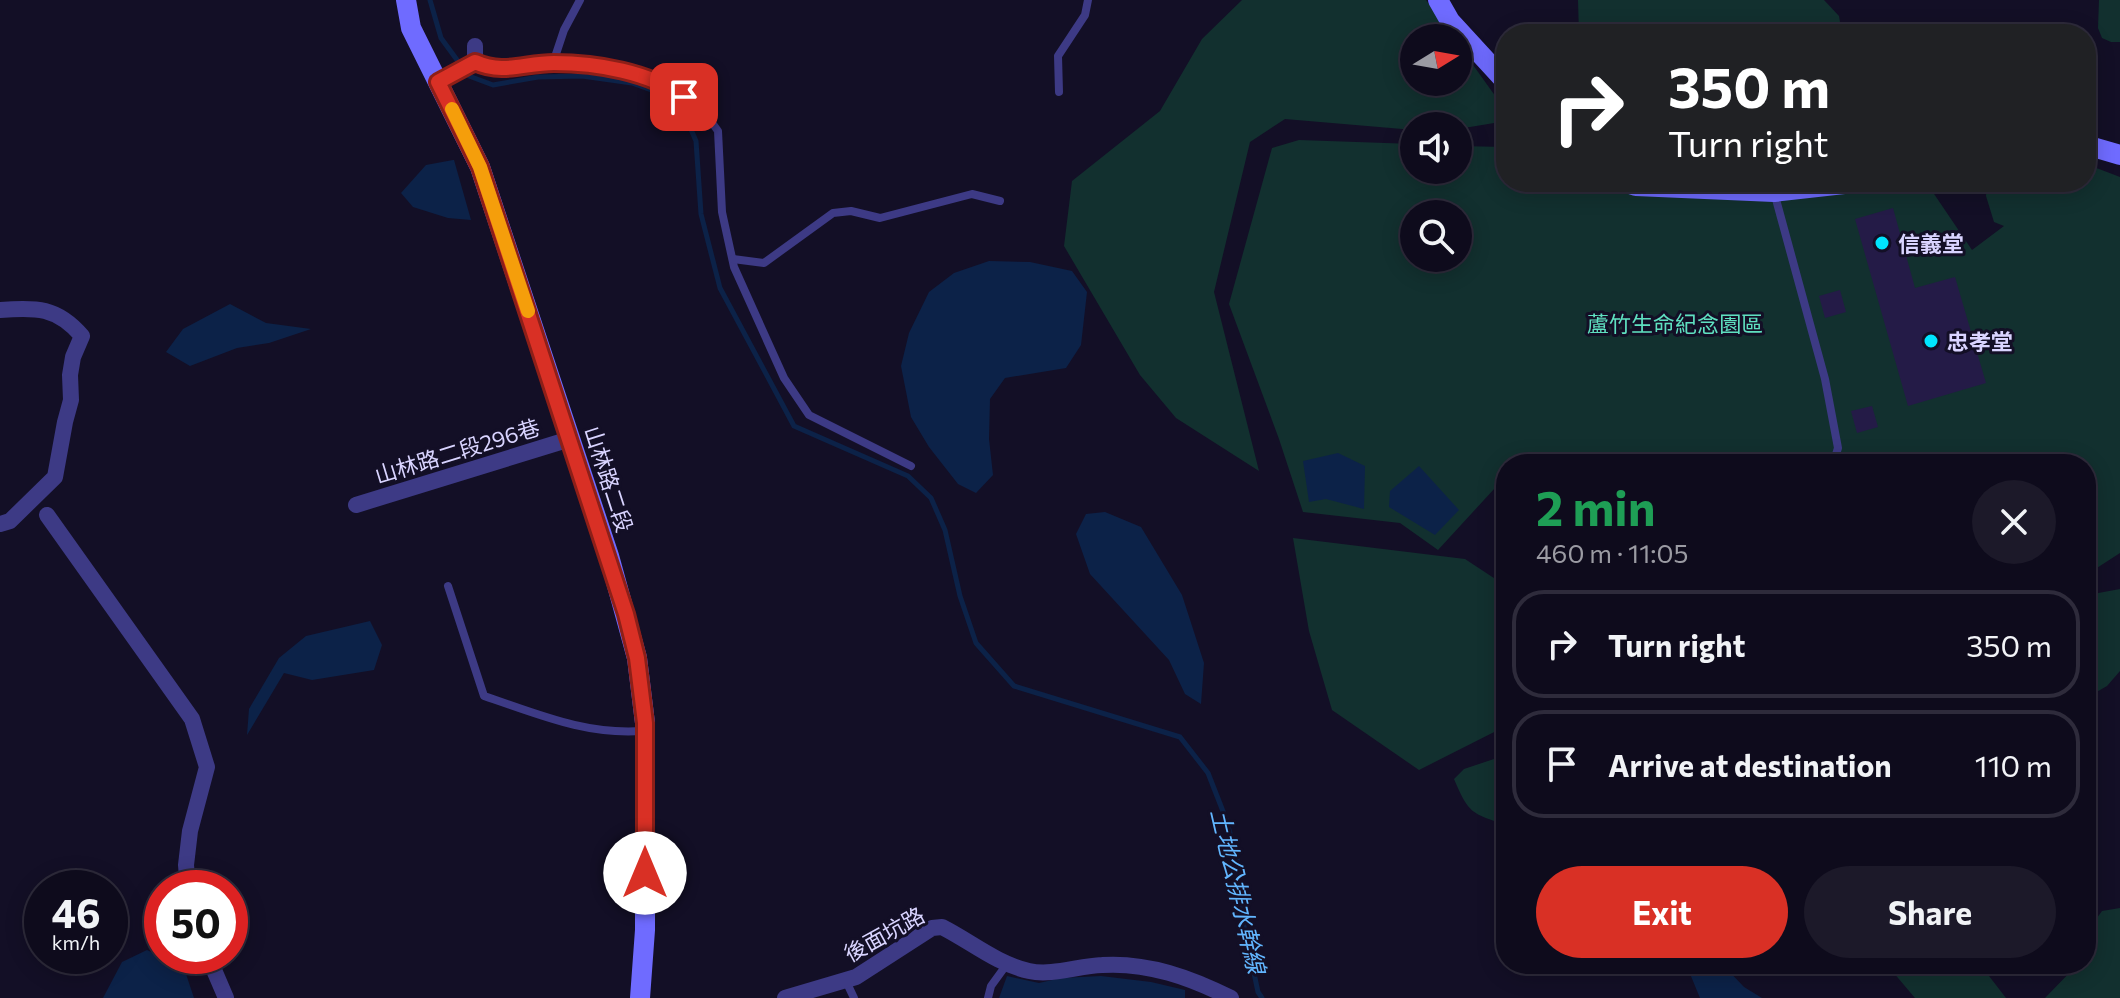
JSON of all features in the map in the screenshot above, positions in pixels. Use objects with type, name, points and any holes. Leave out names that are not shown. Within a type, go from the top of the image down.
[{"type":"main road","name":"山林路二段","points":[[406,0],[411,28],[444,79],[480,167],[626,614],[642,690],[645,731],[645,930],[640,998]]},
{"type":"main road","points":[[1438,0],[1458,31],[1496,71]]},
{"type":"main road","points":[[2096,148],[2120,155]]},
{"type":"street","points":[[444,79],[474,57]]},
{"type":"street","points":[[0,310],[47,310],[63,317],[82,336],[73,357],[71,400],[55,477],[10,521],[0,524]]},
{"type":"street","name":"山林路二段296巷","points":[[356,505],[570,439]]},
{"type":"street","points":[[47,515],[192,719],[207,767],[190,831],[186,870]]},
{"type":"street","name":"後面坑路","points":[[785,998],[846,981],[932,928],[942,927],[1008,963],[1043,972],[1117,964],[1182,976],[1231,998]]},
{"type":"street","points":[[216,974],[226,998]]},
{"type":"lane","points":[[553,63],[564,30],[580,0]]},
{"type":"lane","points":[[1059,92],[1058,56],[1085,15],[1088,0]]},
{"type":"lane","points":[[474,57],[491,70],[553,63],[609,68],[667,85],[702,109],[718,131],[722,212],[733,259],[784,378],[809,415],[911,466]]},
{"type":"lane","points":[[1774,192],[1825,379],[1838,448],[1836,454]]},
{"type":"lane","points":[[733,259],[764,263],[833,213],[851,211],[880,218],[972,194],[1000,201]]},
{"type":"lane","points":[[448,586],[484,696],[581,727],[613,733],[645,731]]},
{"type":"lane","points":[[988,998],[991,986],[1008,963]]},
{"type":"lane","points":[[846,981],[854,998]]},
{"type":"green space","points":[[1242,0],[1426,0],[1444,24],[1400,24],[1400,96],[1472,96],[1472,64],[1496,97],[1496,123],[1472,127],[1472,112],[1400,112],[1400,129],[1285,119],[1250,142],[1214,292],[1259,471],[1176,418],[1140,375],[1064,246],[1072,181],[1160,111],[1202,39]]},
{"type":"green space","points":[[1578,0],[1824,0],[1839,16],[1840,24],[1579,24]]},
{"type":"green space","points":[[2099,0],[2120,0],[2120,42],[2102,38],[2098,28]]},
{"type":"green space","name":"蘆竹生命紀念園區","points":[[1299,140],[1400,144],[1400,184],[1472,184],[1472,146],[1496,147],[1496,192],[1933,192],[1972,250],[2004,226],[1994,222],[1986,192],[2096,192],[2096,168],[2120,177],[2120,553],[2096,569],[2096,454],[1496,454],[1496,487],[1438,550],[1400,523],[1303,512],[1229,304],[1272,148]]},
{"type":"green space","points":[[1293,538],[1465,559],[1496,579],[1496,731],[1419,770],[1332,710],[1309,631]]},
{"type":"green space","points":[[2120,589],[2120,671],[2107,686],[2096,692],[2096,593]]},
{"type":"green space","points":[[1496,758],[1496,822],[1472,811],[1468,806],[1454,779],[1464,769]]},
{"type":"green space","points":[[2120,908],[2120,998],[2045,998],[2068,974],[2096,974],[2096,919],[2102,911]]},
{"type":"green space","points":[[1895,974],[1985,974],[2006,998],[1915,998]]},
{"type":"water","points":[[454,160],[471,220],[448,218],[413,207],[401,193],[426,165]]},
{"type":"water","points":[[989,261],[1030,262],[1072,271],[1087,292],[1081,345],[1066,368],[1005,378],[990,399],[989,439],[993,475],[976,493],[958,484],[929,447],[911,417],[901,366],[909,333],[929,292],[954,273]]},
{"type":"water","points":[[230,304],[266,323],[311,329],[269,343],[237,348],[190,366],[166,352],[183,329]]},
{"type":"water","points":[[1338,453],[1365,466],[1364,509],[1326,499],[1309,502],[1303,461]]},
{"type":"water","points":[[1419,466],[1459,510],[1435,535],[1389,507],[1390,491]]},
{"type":"water","points":[[1105,512],[1141,527],[1182,595],[1204,663],[1201,704],[1185,694],[1169,660],[1090,574],[1076,534],[1086,514]]},
{"type":"water","points":[[370,621],[382,645],[374,670],[312,680],[284,673],[247,735],[249,709],[279,658],[306,636]]},
{"type":"water","points":[[144,951],[144,974],[186,974],[194,998],[103,998],[116,974],[128,974],[128,959]]},
{"type":"water","points":[[1690,974],[1732,974],[1744,987],[1762,998],[1700,998]]},
{"type":"water","points":[[1007,976],[1039,983],[1061,978],[1101,976],[1151,982],[1185,990],[1185,998],[999,998]]},
{"type":"building","name":"忠孝堂","points":[[1893,208],[1915,288],[1955,277],[1986,383],[1908,406],[1855,219]]},
{"type":"building","points":[[1840,290],[1846,312],[1825,318],[1819,296]]},
{"type":"building","points":[[1872,406],[1878,427],[1857,433],[1851,411]]},
{"type":"waterway","name":"土地公排水幹線","points":[[430,0],[441,38],[460,64]]},
{"type":"waterway","name":"土地公排水幹線","points":[[466,73],[493,85],[538,77],[582,76],[632,83],[665,95],[683,111],[696,141],[701,214],[720,288],[794,426],[908,476],[931,498],[945,530],[960,596],[976,643],[1014,686],[1180,737],[1208,773],[1226,819],[1237,859],[1241,912],[1258,992],[1262,998]]},
{"type":"slow traffic","points":[[452,109],[480,167],[528,311]]},
{"type":"place","name":"信義堂","points":[[1882,243]]},
{"type":"place","name":"忠孝堂","points":[[1931,341]]},
{"type":"route","points":[[645,873],[645,723],[637,658],[626,614],[480,167],[438,82],[475,62],[491,70],[553,63],[609,68],[667,85],[684,97]]}]
